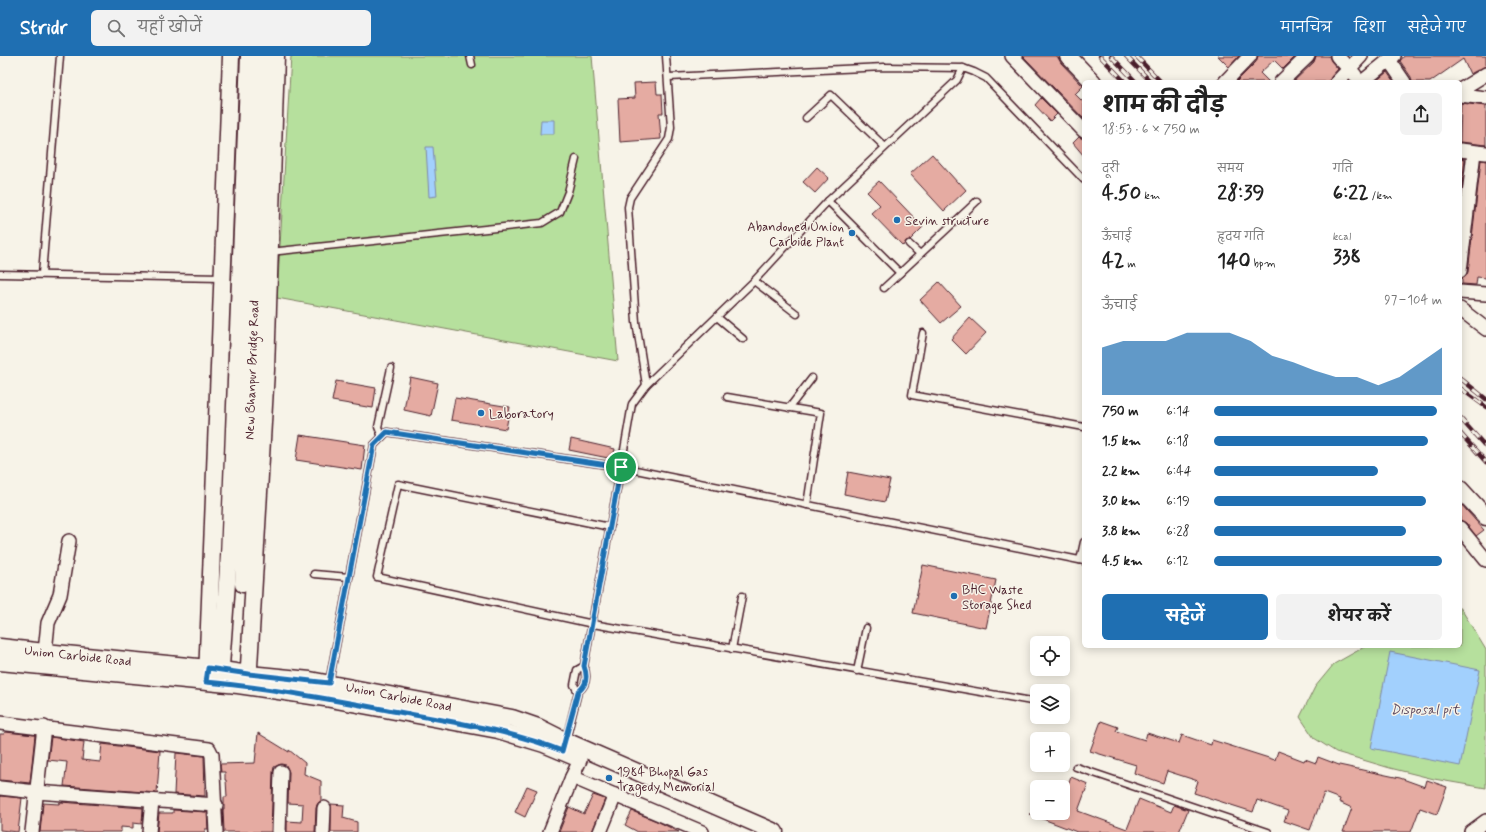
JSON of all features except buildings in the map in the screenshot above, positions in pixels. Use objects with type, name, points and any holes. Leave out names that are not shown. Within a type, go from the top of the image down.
[{"type":"street","points":[[214,676],[222,278],[231,56]]},
{"type":"street","name":"New Bhanpur Bridge Road","points":[[214,676],[229,555],[249,56]]},
{"type":"street","name":"New Bhanpur Bridge Road","points":[[244,680],[256,225],[264,56]]},
{"type":"street","points":[[244,680],[266,370],[276,56]]},
{"type":"street","points":[[1012,56],[1082,129]]},
{"type":"street","points":[[1068,56],[1091,80]]},
{"type":"street","points":[[1227,80],[1250,56]]},
{"type":"street","points":[[1283,80],[1308,56]]},
{"type":"street","points":[[1337,56],[1360,80]]},
{"type":"street","points":[[1339,80],[1362,56]]},
{"type":"street","points":[[1364,80],[1392,58],[1403,80]]},
{"type":"street","points":[[1462,89],[1486,74]]},
{"type":"street","points":[[1462,95],[1486,98]]},
{"type":"street","points":[[1462,150],[1480,152],[1462,254]]},
{"type":"street","points":[[1462,292],[1486,294]]},
{"type":"street","points":[[1462,311],[1486,329]]},
{"type":"street","points":[[1462,491],[1486,517]]},
{"type":"street","points":[[1462,530],[1486,560]]},
{"type":"street","points":[[45,652],[48,623],[60,595],[69,541]]},
{"type":"street","name":"Union Carbide Road","points":[[0,647],[244,680],[325,698],[498,730],[544,744],[564,746],[775,832]]},
{"type":"street","name":"Union Carbide Road","points":[[0,662],[214,676]]},
{"type":"street","name":"Union Carbide Road","points":[[244,680],[329,683],[512,718],[538,727],[580,760],[753,832]]},
{"type":"street","points":[[0,723],[44,727],[209,749],[212,754],[216,806],[216,832]]},
{"type":"street","points":[[32,832],[44,727]]},
{"type":"street","points":[[550,832],[580,760]]},
{"type":"street","points":[[279,832],[281,772]]},
{"type":"street","points":[[572,777],[702,832]]},
{"type":"street","points":[[0,788],[216,806]]},
{"type":"street","points":[[600,832],[615,795]]},
{"type":"street","points":[[149,832],[152,801]]},
{"type":"street","points":[[323,832],[324,808]]},
{"type":"street","points":[[1471,832],[1486,821]]},
{"type":"lane","points":[[42,274],[60,56]]},
{"type":"lane","points":[[470,56],[472,65]]},
{"type":"lane","points":[[646,384],[636,322],[628,207],[630,198],[670,139],[669,77],[666,56]]},
{"type":"lane","points":[[669,77],[884,67],[963,68],[986,78],[1082,178]]},
{"type":"lane","points":[[564,746],[578,692],[584,687],[587,675],[584,666],[593,624],[632,404],[646,384],[754,282],[828,201],[957,80],[963,68]]},
{"type":"lane","points":[[806,118],[831,95],[885,147]]},
{"type":"lane","points":[[269,252],[542,223],[560,212],[568,192],[576,159]]},
{"type":"lane","points":[[828,201],[900,273]]},
{"type":"lane","points":[[884,288],[977,201]]},
{"type":"lane","points":[[909,244],[920,254]]},
{"type":"lane","points":[[0,274],[222,278]]},
{"type":"lane","points":[[754,282],[797,314]]},
{"type":"lane","points":[[717,317],[743,339]]},
{"type":"lane","points":[[923,333],[912,395],[1082,427]]},
{"type":"lane","points":[[382,437],[378,427],[391,368]]},
{"type":"lane","points":[[789,408],[812,378]]},
{"type":"lane","points":[[727,397],[821,413],[807,505]]},
{"type":"lane","points":[[325,698],[374,445],[387,432],[621,467],[1082,560]]},
{"type":"lane","points":[[610,527],[398,484],[377,577],[593,624],[1030,701]]},
{"type":"lane","points":[[314,574],[349,577]]},
{"type":"lane","points":[[732,649],[742,596]]},
{"type":"lane","points":[[857,671],[866,628]]},
{"type":"lane","points":[[578,692],[574,685],[577,670],[584,666]]},
{"type":"lane","points":[[1076,767],[1268,832]]},
{"type":"green space","points":[[291,56],[592,56],[618,361],[277,298]]},
{"type":"green space","points":[[1462,610],[1486,650],[1486,788],[1434,779],[1390,768],[1336,752],[1314,738],[1300,717],[1315,687],[1334,664],[1362,648],[1462,648]]},
{"type":"water","points":[[541,120],[554,120],[554,134],[540,134]]},
{"type":"water","points":[[426,147],[433,147],[437,196],[429,197]]},
{"type":"water","name":"Disposal pit","points":[[1390,652],[1480,670],[1460,766],[1371,748]]},
{"type":"railway","points":[[1100,56],[1123,80]]},
{"type":"railway","points":[[1111,56],[1134,80]]},
{"type":"railway","points":[[1126,56],[1149,80]]},
{"type":"railway","points":[[1136,56],[1159,80]]},
{"type":"railway","points":[[1462,380],[1486,399]]},
{"type":"railway","points":[[1462,389],[1486,407]]},
{"type":"railway","points":[[1462,420],[1486,447]]},
{"type":"railway","points":[[1462,435],[1486,462]]},
{"type":"place","name":"Sevin structure","points":[[897,220]]},
{"type":"place","name":"Abandoned Union Carbide Plant","points":[[852,233]]},
{"type":"place","name":"Laboratory","points":[[481,413]]},
{"type":"place","name":"BHC Waste Storage Shed","points":[[954,596]]},
{"type":"place","name":"1984 Bhopal Gas Tragedy Memorial","points":[[609,778]]},
{"type":"route","points":[[387,432],[621,467],[584,666],[587,675],[584,687],[578,692],[562,751],[498,730],[325,698],[238,685],[206,682],[208,668],[329,683],[374,445],[387,432]]}]
